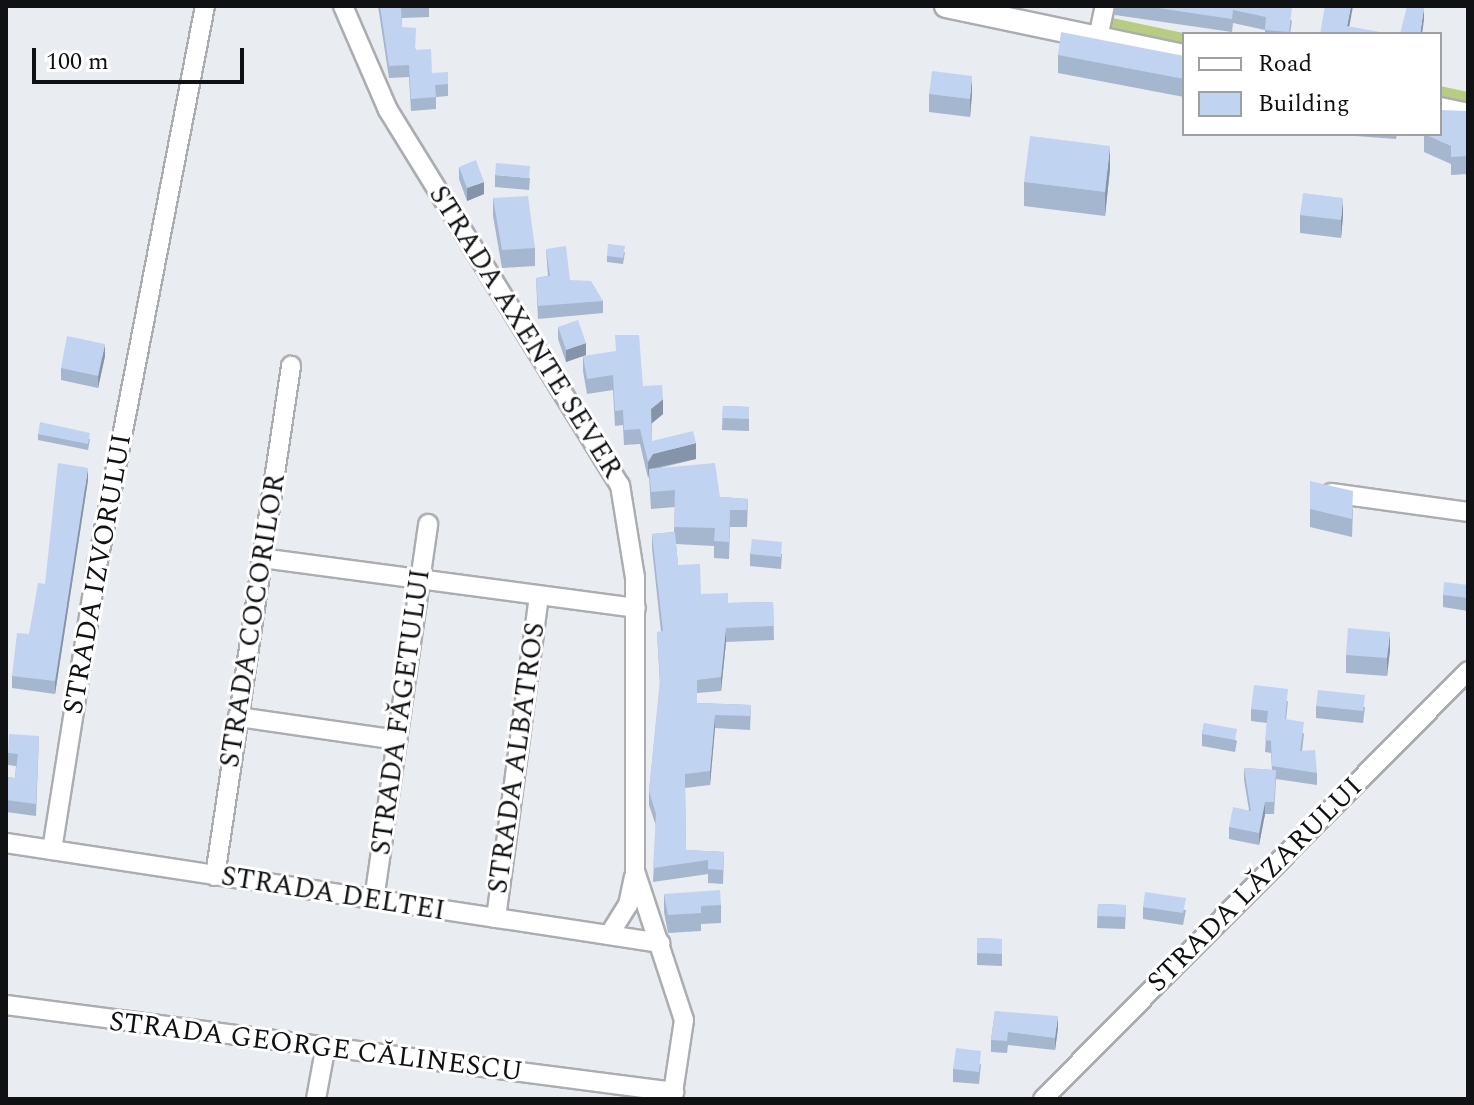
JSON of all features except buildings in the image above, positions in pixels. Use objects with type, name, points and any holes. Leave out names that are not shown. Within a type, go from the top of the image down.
[{"type":"main road","points":[[946,6],[1182,56]]},
{"type":"main road","points":[[1442,109],[1468,115]]},
{"type":"street","name":"STRADA IZVORULUI","points":[[52,850],[148,298],[205,6]]},
{"type":"street","name":"STRADA AXENTE SEVER","points":[[343,6],[388,110],[614,472],[627,513],[636,608],[635,871],[628,905],[609,935]]},
{"type":"street","points":[[1098,38],[1105,6]]},
{"type":"street","name":"STRADA COCORILOR","points":[[215,876],[291,366]]},
{"type":"street","points":[[1320,492],[1468,512]]},
{"type":"street","name":"STRADA FĂGETULUI","points":[[374,900],[428,524]]},
{"type":"street","points":[[262,558],[420,583],[636,608]]},
{"type":"street","name":"STRADA ALBATROS","points":[[496,918],[539,597]]},
{"type":"street","name":"STRADA LĂZARULUI","points":[[1043,1099],[1468,671]]},
{"type":"street","points":[[238,717],[397,740]]},
{"type":"street","name":"STRADA DELTEI","points":[[6,843],[660,943]]},
{"type":"street","name":"STRADA AXENTE SEVER","points":[[635,871],[684,1020],[673,1096]]},
{"type":"street","name":"STRADA GEORGE CĂLINESCU","points":[[6,1005],[673,1096]]},
{"type":"street","points":[[316,1099],[325,1050]]},
{"type":"green space","points":[[1103,16],[1182,33],[1182,56],[1098,38]]},
{"type":"green space","points":[[1442,86],[1468,92],[1468,115],[1442,109]]}]
